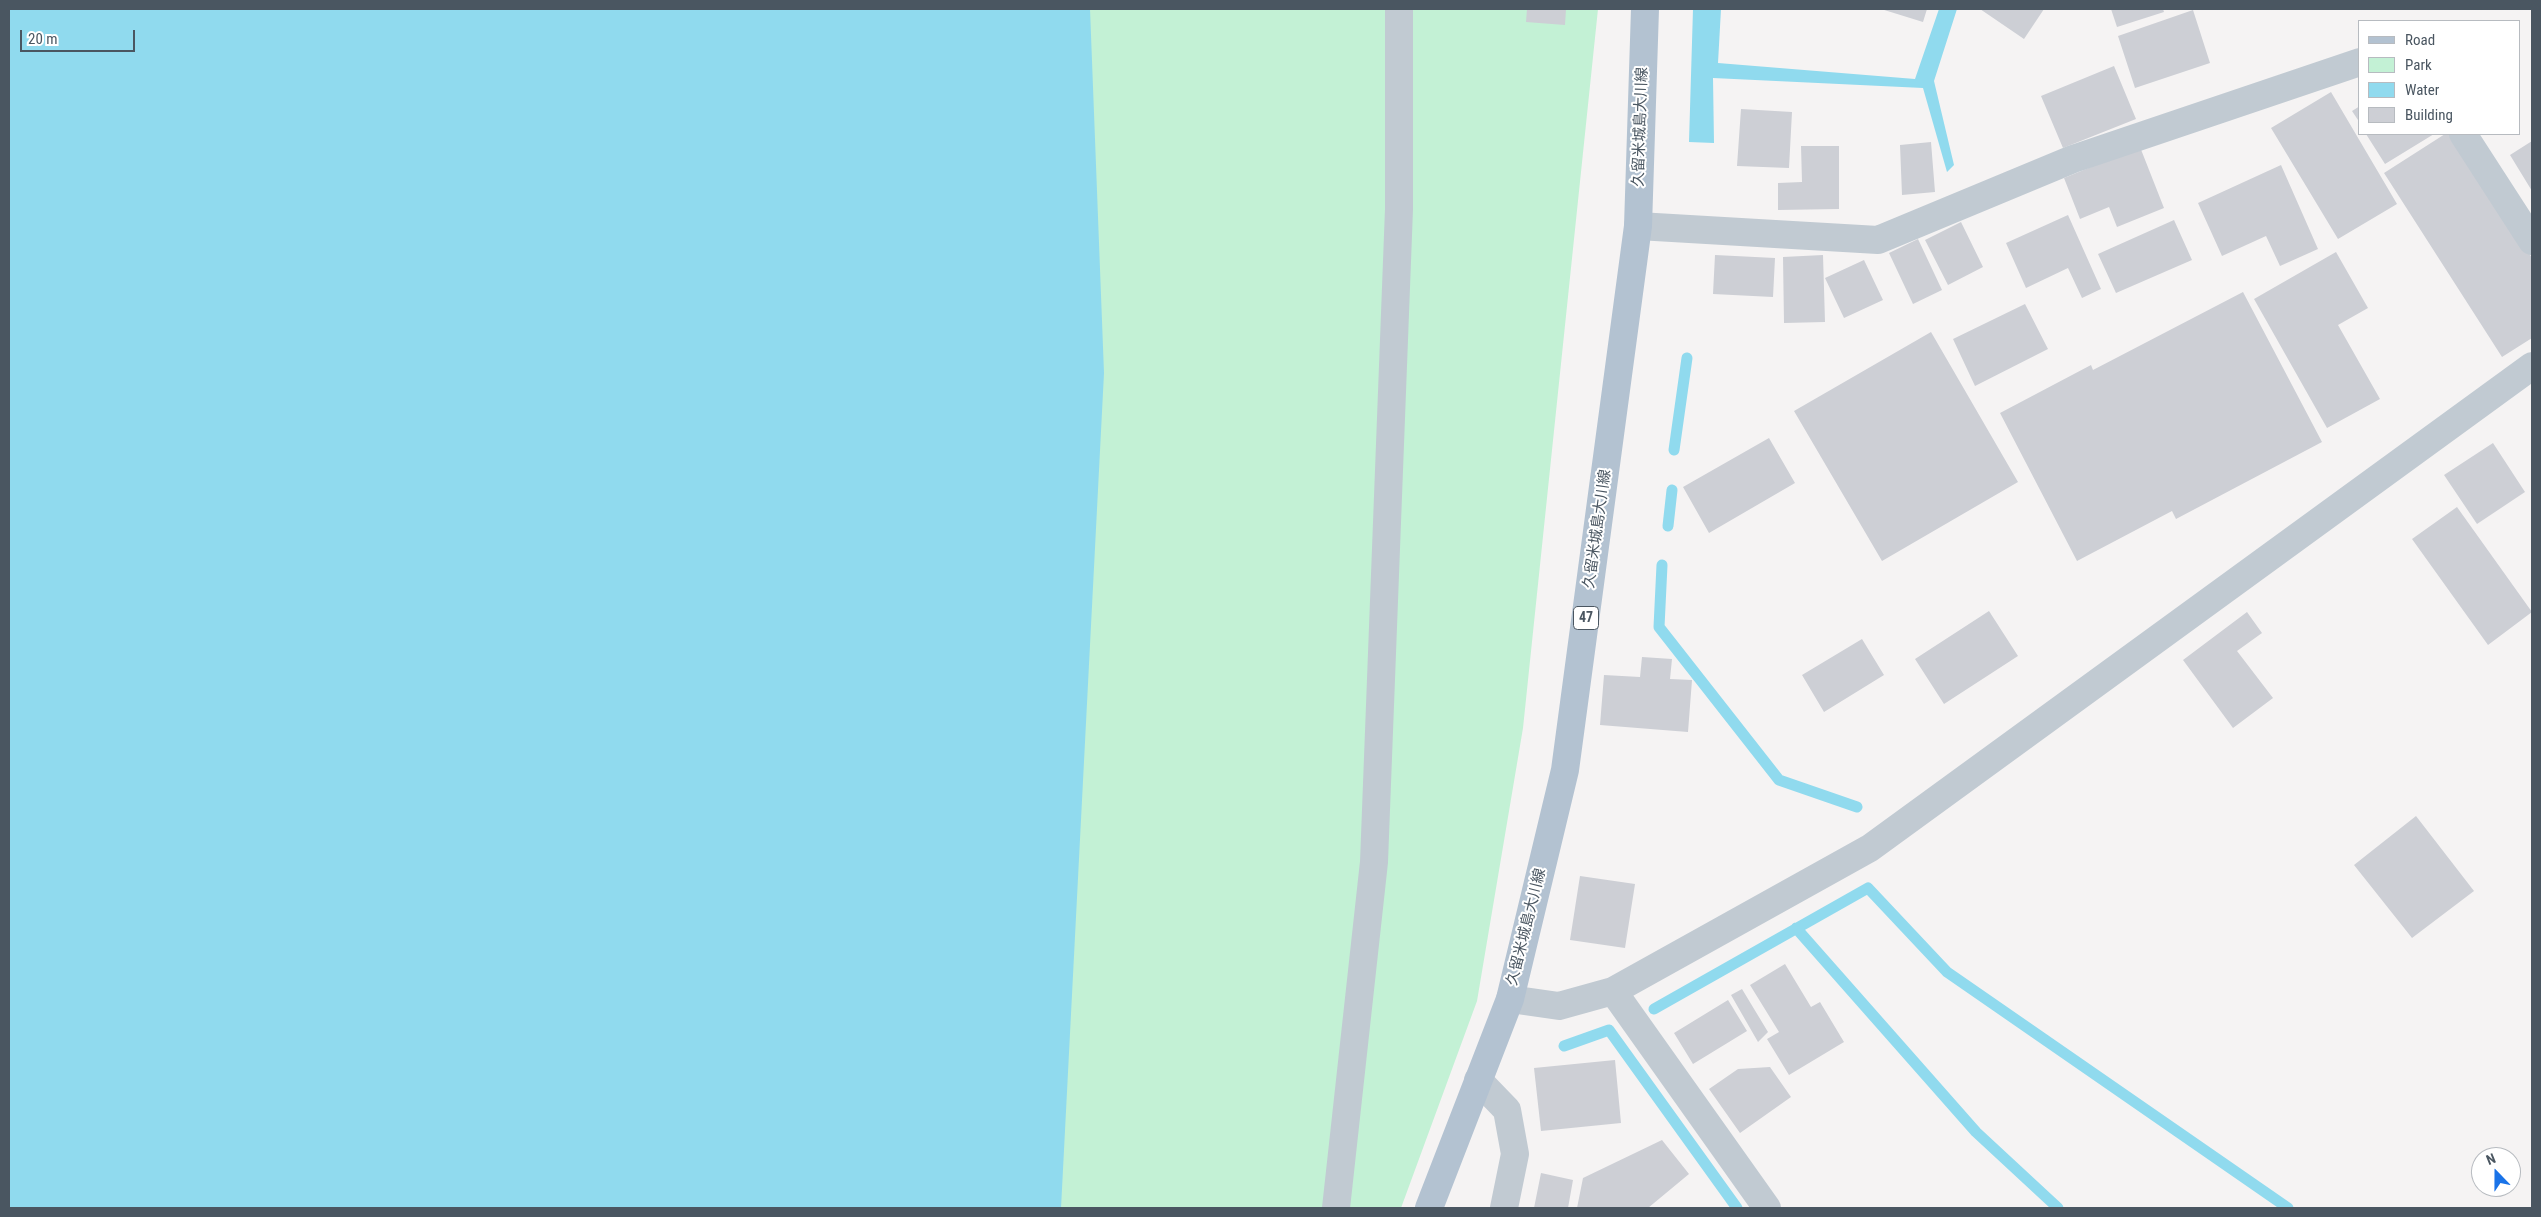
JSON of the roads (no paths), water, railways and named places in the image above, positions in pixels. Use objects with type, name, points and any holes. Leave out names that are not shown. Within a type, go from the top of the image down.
[{"type":"main road","name":"久留米城島大川線","points":[[1429,1208],[1510,1000],[1565,770],[1638,226],[1645,9]]},
{"type":"street","points":[[1336,1208],[1374,862],[1399,209],[1399,9]]},
{"type":"street","points":[[1638,226],[1878,240],[2073,159],[2358,63]]},
{"type":"street","points":[[2463,135],[2532,241]]},
{"type":"street","points":[[1510,1000],[1559,1006],[1613,992],[1870,848],[2532,366]]},
{"type":"street","points":[[1613,992],[1766,1208]]},
{"type":"street","points":[[1478,1080],[1506,1110],[1515,1154],[1504,1208]]},
{"type":"water","points":[[9,9],[1090,9],[1104,373],[1061,1208],[9,1208]]},
{"type":"water","points":[[1693,9],[1721,9],[1718,63],[1915,79],[1939,9],[1957,9],[1934,81],[1954,165],[1947,172],[1923,88],[1713,78],[1714,143],[1689,142]]},
{"type":"waterway","points":[[1674,450],[1687,358]]},
{"type":"waterway","points":[[1668,526],[1672,490]]},
{"type":"waterway","points":[[1662,565],[1659,627],[1779,780],[1857,807]]},
{"type":"waterway","points":[[1654,1009],[1868,888],[1947,972],[2288,1208]]},
{"type":"waterway","points":[[1796,928],[1976,1132],[2058,1208]]},
{"type":"waterway","points":[[1564,1046],[1609,1030],[1737,1208]]}]
